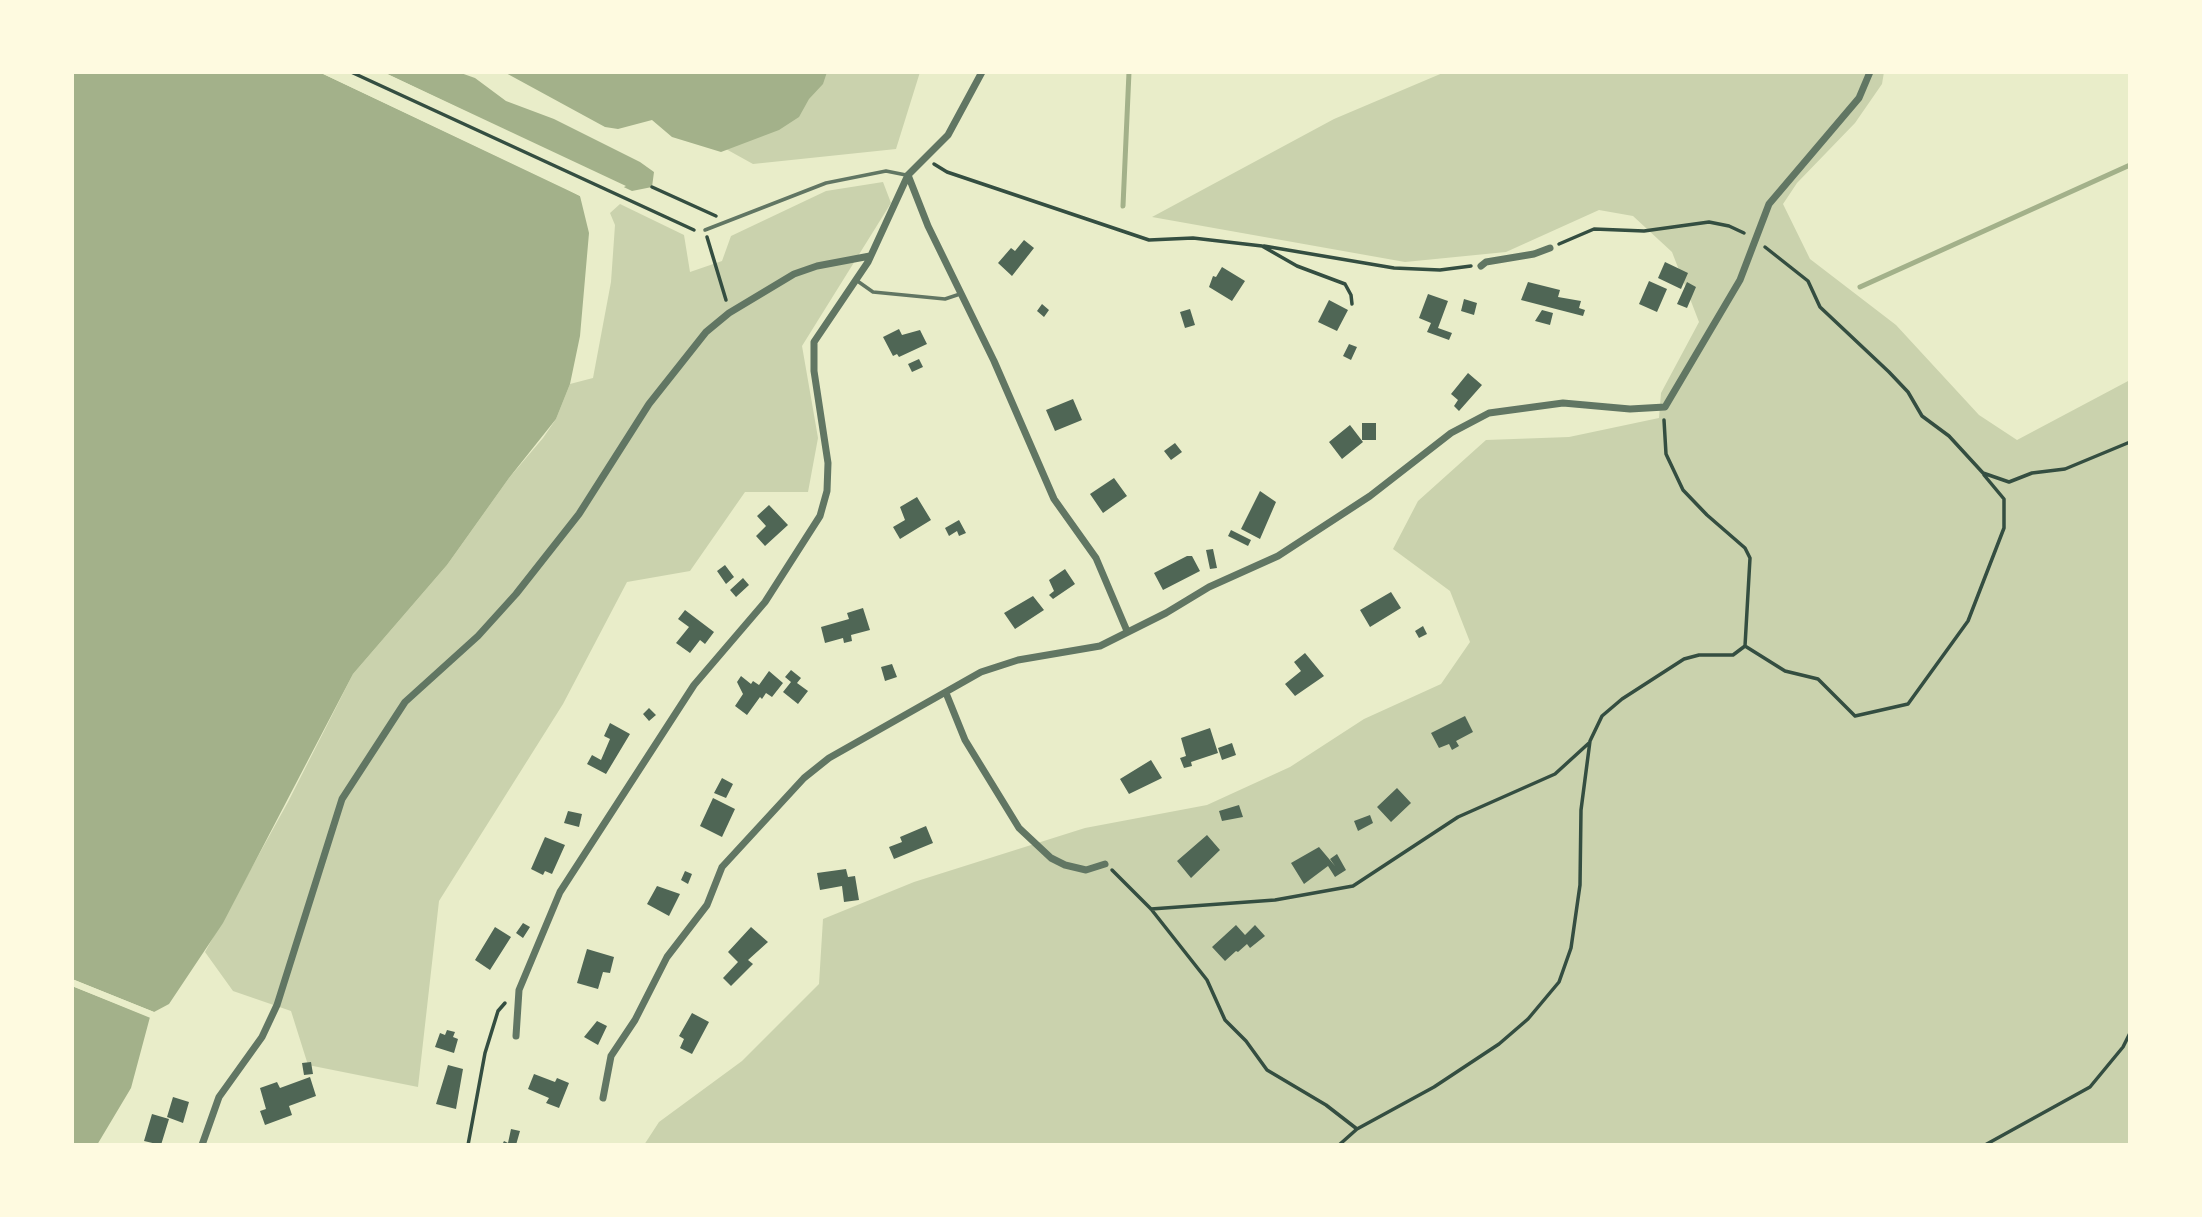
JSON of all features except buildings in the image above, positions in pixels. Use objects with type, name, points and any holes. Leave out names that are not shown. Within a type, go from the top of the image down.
[{"type":"street","points":[[516,1036],[519,990],[566,884],[652,755],[694,685],[765,602],[820,516],[827,491],[828,463],[813,349],[817,336],[870,257],[886,228],[908,176],[948,135],[982,72]]},
{"type":"street","points":[[603,1098],[611,1056],[635,1020],[667,957],[707,905],[722,867],[812,771],[998,665],[1091,648],[1166,613],[1209,587],[1303,542],[1370,496],[1429,448],[1489,413],[1563,403],[1630,409],[1665,407],[1740,280],[1774,197],[1859,98],[1870,72]]},
{"type":"street","points":[[908,176],[928,226],[1054,499],[1096,558],[1127,631]]},
{"type":"street","points":[[1481,266],[1486,262],[1534,254],[1550,248]]},
{"type":"street","points":[[202,1145],[219,1097],[262,1037],[277,1004],[337,810],[405,702],[472,641],[516,594],[579,514],[673,371],[705,332],[729,313],[794,274],[866,255],[870,257]]},
{"type":"street","points":[[946,693],[965,740],[1007,811],[1026,835],[1051,858],[1074,869],[1095,869],[1105,864]]},
{"type":"lane","points":[[705,230],[826,183],[856,175],[896,171],[908,176]]},
{"type":"lane","points":[[856,280],[873,292],[945,299],[961,293]]},
{"type":"path","points":[[351,72],[689,229],[705,230],[729,313]]},
{"type":"path","points":[[926,159],[947,172],[1149,240],[1203,239],[1394,268],[1440,270],[1481,266]]},
{"type":"path","points":[[652,187],[727,221]]},
{"type":"path","points":[[1550,248],[1594,229],[1644,231],[1709,222],[1729,226],[1755,239],[1808,281],[1820,307],[1889,372],[1908,392],[1922,416],[1949,436],[2004,499],[2004,528],[1968,621],[1908,704],[1855,716],[1818,679],[1785,671],[1745,646]]},
{"type":"path","points":[[1262,246],[1297,266],[1345,284],[1352,295],[1352,304]]},
{"type":"path","points":[[1665,407],[1664,442],[1678,480],[1692,500],[1745,548],[1750,558],[1745,646]]},
{"type":"path","points":[[1983,473],[2009,482],[2032,473],[2065,469],[2130,442]]},
{"type":"path","points":[[1151,909],[1275,900],[1353,886],[1458,817],[1555,774],[1568,765],[1590,741],[1602,716],[1611,707],[1671,666],[1691,656],[1732,655],[1745,646]]},
{"type":"path","points":[[1339,1145],[1357,1129],[1434,1087],[1499,1044],[1528,1020],[1559,982],[1571,948],[1578,898],[1581,810],[1590,741]]},
{"type":"path","points":[[1105,864],[1151,909],[1208,980],[1225,1020],[1246,1041],[1267,1070],[1357,1129]]},
{"type":"path","points":[[468,1145],[485,1053],[498,1012],[519,990]]},
{"type":"path","points":[[1985,1145],[2090,1087],[2123,1047],[2130,1033]]},
{"type":"shaded area","points":[[72,72],[319,72],[580,196],[589,233],[580,336],[570,384],[556,419],[509,478],[447,565],[353,674],[223,923],[169,1004],[154,1012],[72,979]]},
{"type":"shaded area","points":[[383,72],[458,72],[475,78],[506,101],[554,119],[640,162],[654,172],[652,187],[632,191]]},
{"type":"shaded area","points":[[504,72],[827,72],[823,84],[809,99],[799,117],[779,130],[721,152],[672,137],[652,120],[618,129],[605,127]]},
{"type":"shaded area","points":[[587,72],[920,72],[896,149],[753,164]]},
{"type":"shaded area","points":[[1445,72],[1884,72],[1882,84],[1855,123],[1797,183],[1783,204],[1810,259],[1896,325],[1979,415],[2017,440],[2130,380],[2130,1145],[644,1145],[659,1122],[742,1061],[819,984],[823,919],[914,882],[1085,828],[1207,805],[1290,767],[1364,719],[1441,684],[1470,642],[1450,591],[1393,549],[1418,501],[1486,440],[1569,437],[1659,418],[1661,393],[1699,322],[1672,252],[1633,216],[1599,210],[1506,252],[1405,262],[1152,217],[1334,119]]},
{"type":"shaded area","points":[[883,182],[891,203],[802,346],[818,438],[808,492],[745,492],[690,571],[627,582],[563,704],[439,901],[418,1087],[308,1065],[291,1011],[233,991],[205,952],[288,802],[353,674],[447,565],[509,478],[543,438],[556,419],[570,384],[593,378],[611,282],[615,225],[610,213],[620,204],[684,235],[690,272],[722,261],[731,236],[826,191]]},
{"type":"shaded area","points":[[72,986],[150,1017],[131,1088],[97,1145],[72,1145]]},
{"type":"pier","points":[[319,72],[326,72],[569,186],[582,194],[588,207],[580,196],[567,189]]},
{"type":"pier","points":[[380,72],[626,186],[622,188],[561,161]]},
{"type":"pier","points":[[72,979],[158,1014],[153,1015],[153,1019],[72,986]]},
{"type":"waterway","points":[[1123,206],[1129,72]]},
{"type":"waterway","points":[[1860,287],[2130,165]]}]
